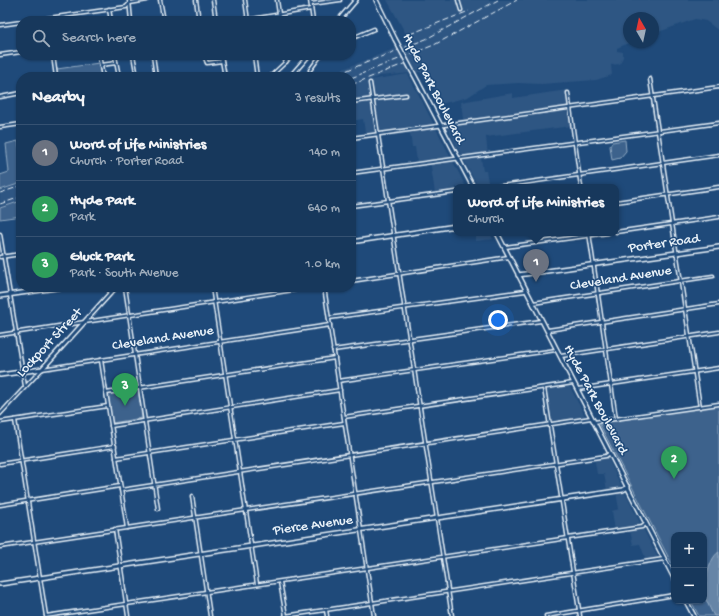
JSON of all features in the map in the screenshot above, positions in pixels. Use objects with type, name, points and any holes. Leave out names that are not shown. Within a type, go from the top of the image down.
[{"type":"main road","points":[[342,16],[356,0]]},
{"type":"main road","name":"Hyde Park Boulevard","points":[[376,0],[456,159],[471,184]]},
{"type":"main road","points":[[294,72],[305,60]]},
{"type":"main road","points":[[356,241],[453,226]]},
{"type":"main road","name":"Hyde Park Boulevard","points":[[498,236],[671,572]]},
{"type":"main road","name":"Porter Road","points":[[518,275],[719,247]]},
{"type":"main road","points":[[0,296],[30,292]]},
{"type":"main road","name":"Lockport Street","points":[[42,369],[111,292]]},
{"type":"main road","name":"Cleveland Avenue","points":[[0,375],[42,369]]},
{"type":"main road","name":"Pierce Avenue","points":[[0,584],[562,500],[623,490],[628,487]]},
{"type":"main road","points":[[688,604],[694,616]]},
{"type":"street","points":[[70,16],[126,6],[130,2],[148,0]]},
{"type":"street","points":[[160,0],[163,16]]},
{"type":"street","points":[[196,0],[198,16]]},
{"type":"street","points":[[212,0],[215,16]]},
{"type":"street","points":[[245,0],[247,16]]},
{"type":"street","points":[[277,0],[279,16]]},
{"type":"street","points":[[310,0],[312,16]]},
{"type":"street","points":[[311,4],[340,0]]},
{"type":"street","points":[[458,0],[461,10]]},
{"type":"street","points":[[130,2],[131,16]]},
{"type":"street","points":[[109,9],[110,16]]},
{"type":"street","points":[[266,16],[311,9]]},
{"type":"street","points":[[0,25],[16,23]]},
{"type":"street","points":[[356,37],[374,29]]},
{"type":"street","points":[[0,56],[16,53]]},
{"type":"street","points":[[53,60],[55,72]]},
{"type":"street","points":[[100,60],[102,72]]},
{"type":"street","points":[[116,60],[118,72]]},
{"type":"street","points":[[134,60],[136,72]]},
{"type":"street","points":[[154,60],[155,72]]},
{"type":"street","points":[[206,60],[207,63],[222,61],[224,72]]},
{"type":"street","points":[[255,60],[256,72]]},
{"type":"street","points":[[275,72],[288,60]]},
{"type":"street","points":[[310,70],[317,60]]},
{"type":"street","points":[[101,65],[116,63]]},
{"type":"street","points":[[650,79],[700,407]]},
{"type":"street","points":[[370,83],[452,616]]},
{"type":"street","points":[[356,137],[719,87]]},
{"type":"street","points":[[568,93],[582,184]]},
{"type":"street","points":[[0,97],[16,94]]},
{"type":"street","points":[[356,101],[406,95]]},
{"type":"street","points":[[356,172],[719,123]]},
{"type":"street","points":[[0,127],[16,125]]},
{"type":"street","points":[[516,184],[719,155]]},
{"type":"street","points":[[619,202],[719,187]]},
{"type":"street","points":[[356,205],[453,192]]},
{"type":"street","points":[[619,232],[719,217]]},
{"type":"street","points":[[0,234],[25,386]]},
{"type":"street","points":[[504,248],[577,236]]},
{"type":"street","points":[[589,236],[616,419]]},
{"type":"street","points":[[0,257],[16,255]]},
{"type":"street","points":[[356,280],[509,257]]},
{"type":"street","name":"Cleveland Avenue","points":[[532,303],[713,276]]},
{"type":"street","points":[[329,318],[525,291]]},
{"type":"street","points":[[126,292],[158,509]]},
{"type":"street","points":[[213,292],[258,584]]},
{"type":"street","points":[[0,335],[280,292]]},
{"type":"street","points":[[325,292],[374,616]]},
{"type":"street","points":[[546,330],[719,304]]},
{"type":"street","points":[[333,350],[541,321]]},
{"type":"street","name":"Cleveland Avenue","points":[[42,369],[330,324]]},
{"type":"street","points":[[560,356],[719,332]]},
{"type":"street","points":[[338,381],[556,350]]},
{"type":"street","points":[[106,393],[334,358]]},
{"type":"street","points":[[101,360],[127,528]]},
{"type":"street","points":[[576,389],[719,368]]},
{"type":"street","name":"Lockport Street","points":[[0,414],[42,369]]},
{"type":"street","points":[[344,417],[573,383]]},
{"type":"street","points":[[544,388],[580,616]]},
{"type":"street","points":[[111,426],[340,390]]},
{"type":"street","points":[[121,490],[550,425],[616,419],[719,404]]},
{"type":"street","points":[[0,422],[108,406]]},
{"type":"street","points":[[15,420],[46,616],[642,527],[646,524]]},
{"type":"street","points":[[116,458],[344,423]]},
{"type":"street","points":[[0,464],[115,446]]},
{"type":"street","points":[[0,547],[606,456],[610,453]]},
{"type":"street","points":[[0,506],[120,486]]},
{"type":"street","points":[[192,496],[210,616]]},
{"type":"street","points":[[115,529],[128,616]]},
{"type":"street","points":[[280,581],[286,616],[664,559]]},
{"type":"street","points":[[546,616],[671,596]]},
{"type":"street","points":[[326,610],[327,616]]},
{"type":"shaded area","points":[[387,0],[719,0],[719,31],[706,21],[695,19],[659,32],[659,12],[623,12],[623,45],[617,48],[617,51],[623,52],[623,57],[620,64],[611,65],[612,75],[596,80],[541,84],[518,83],[486,85],[468,97],[441,104],[432,83],[420,72],[380,76],[370,80],[408,74],[464,184],[453,184],[453,190],[435,193],[430,160],[417,162],[415,147],[412,147],[410,133],[366,139],[363,119],[356,120],[356,72],[336,72],[406,44],[406,34]]},
{"type":"shaded area","points":[[99,63],[100,72],[57,72],[57,69]]},
{"type":"shaded area","points":[[567,90],[572,126],[486,137],[488,156],[481,158],[483,171],[486,171],[488,184],[476,184],[444,122],[463,119],[461,102],[513,93],[513,98]]},
{"type":"shaded area","points":[[625,140],[626,151],[620,158],[612,160],[610,146],[612,142]]},
{"type":"shaded area","points":[[16,142],[16,185],[0,190],[0,175],[9,172],[6,144]]},
{"type":"shaded area","points":[[16,185],[16,203],[0,208],[0,190]]},
{"type":"shaded area","points":[[16,203],[16,217],[0,219],[0,208]]},
{"type":"shaded area","points":[[475,236],[492,236],[493,239],[476,241]]},
{"type":"shaded area","points":[[569,385],[586,418],[550,423],[545,389]]},
{"type":"shaded area","points":[[138,389],[142,418],[112,423],[108,393]]},
{"type":"shaded area","points":[[719,405],[719,616],[699,616],[693,604],[707,604],[707,532],[671,532],[671,562],[599,423]]},
{"type":"shaded area","points":[[606,454],[622,488],[607,490],[604,474],[597,474],[594,456]]},
{"type":"shaded area","points":[[624,491],[658,558],[646,560],[640,544],[633,545],[630,530],[615,532],[612,511],[619,509],[616,492]]},
{"type":"shaded area","points":[[719,552],[719,616],[714,616],[707,602],[707,575],[715,555]]},
{"type":"railway","points":[[343,72],[426,39],[498,0]]},
{"type":"railway","points":[[356,76],[434,45],[517,0]]},
{"type":"railway","points":[[410,34],[469,11]]},
{"type":"railway","points":[[356,83],[406,63]]},
{"type":"railway","points":[[0,193],[16,188]]},
{"type":"railway","points":[[0,204],[16,199]]},
{"type":"place","name":"Word of Life Ministries","points":[[536,282]]},
{"type":"place","name":"Gluck Park","points":[[125,406]]},
{"type":"place","name":"Hyde Park","points":[[674,479]]}]
